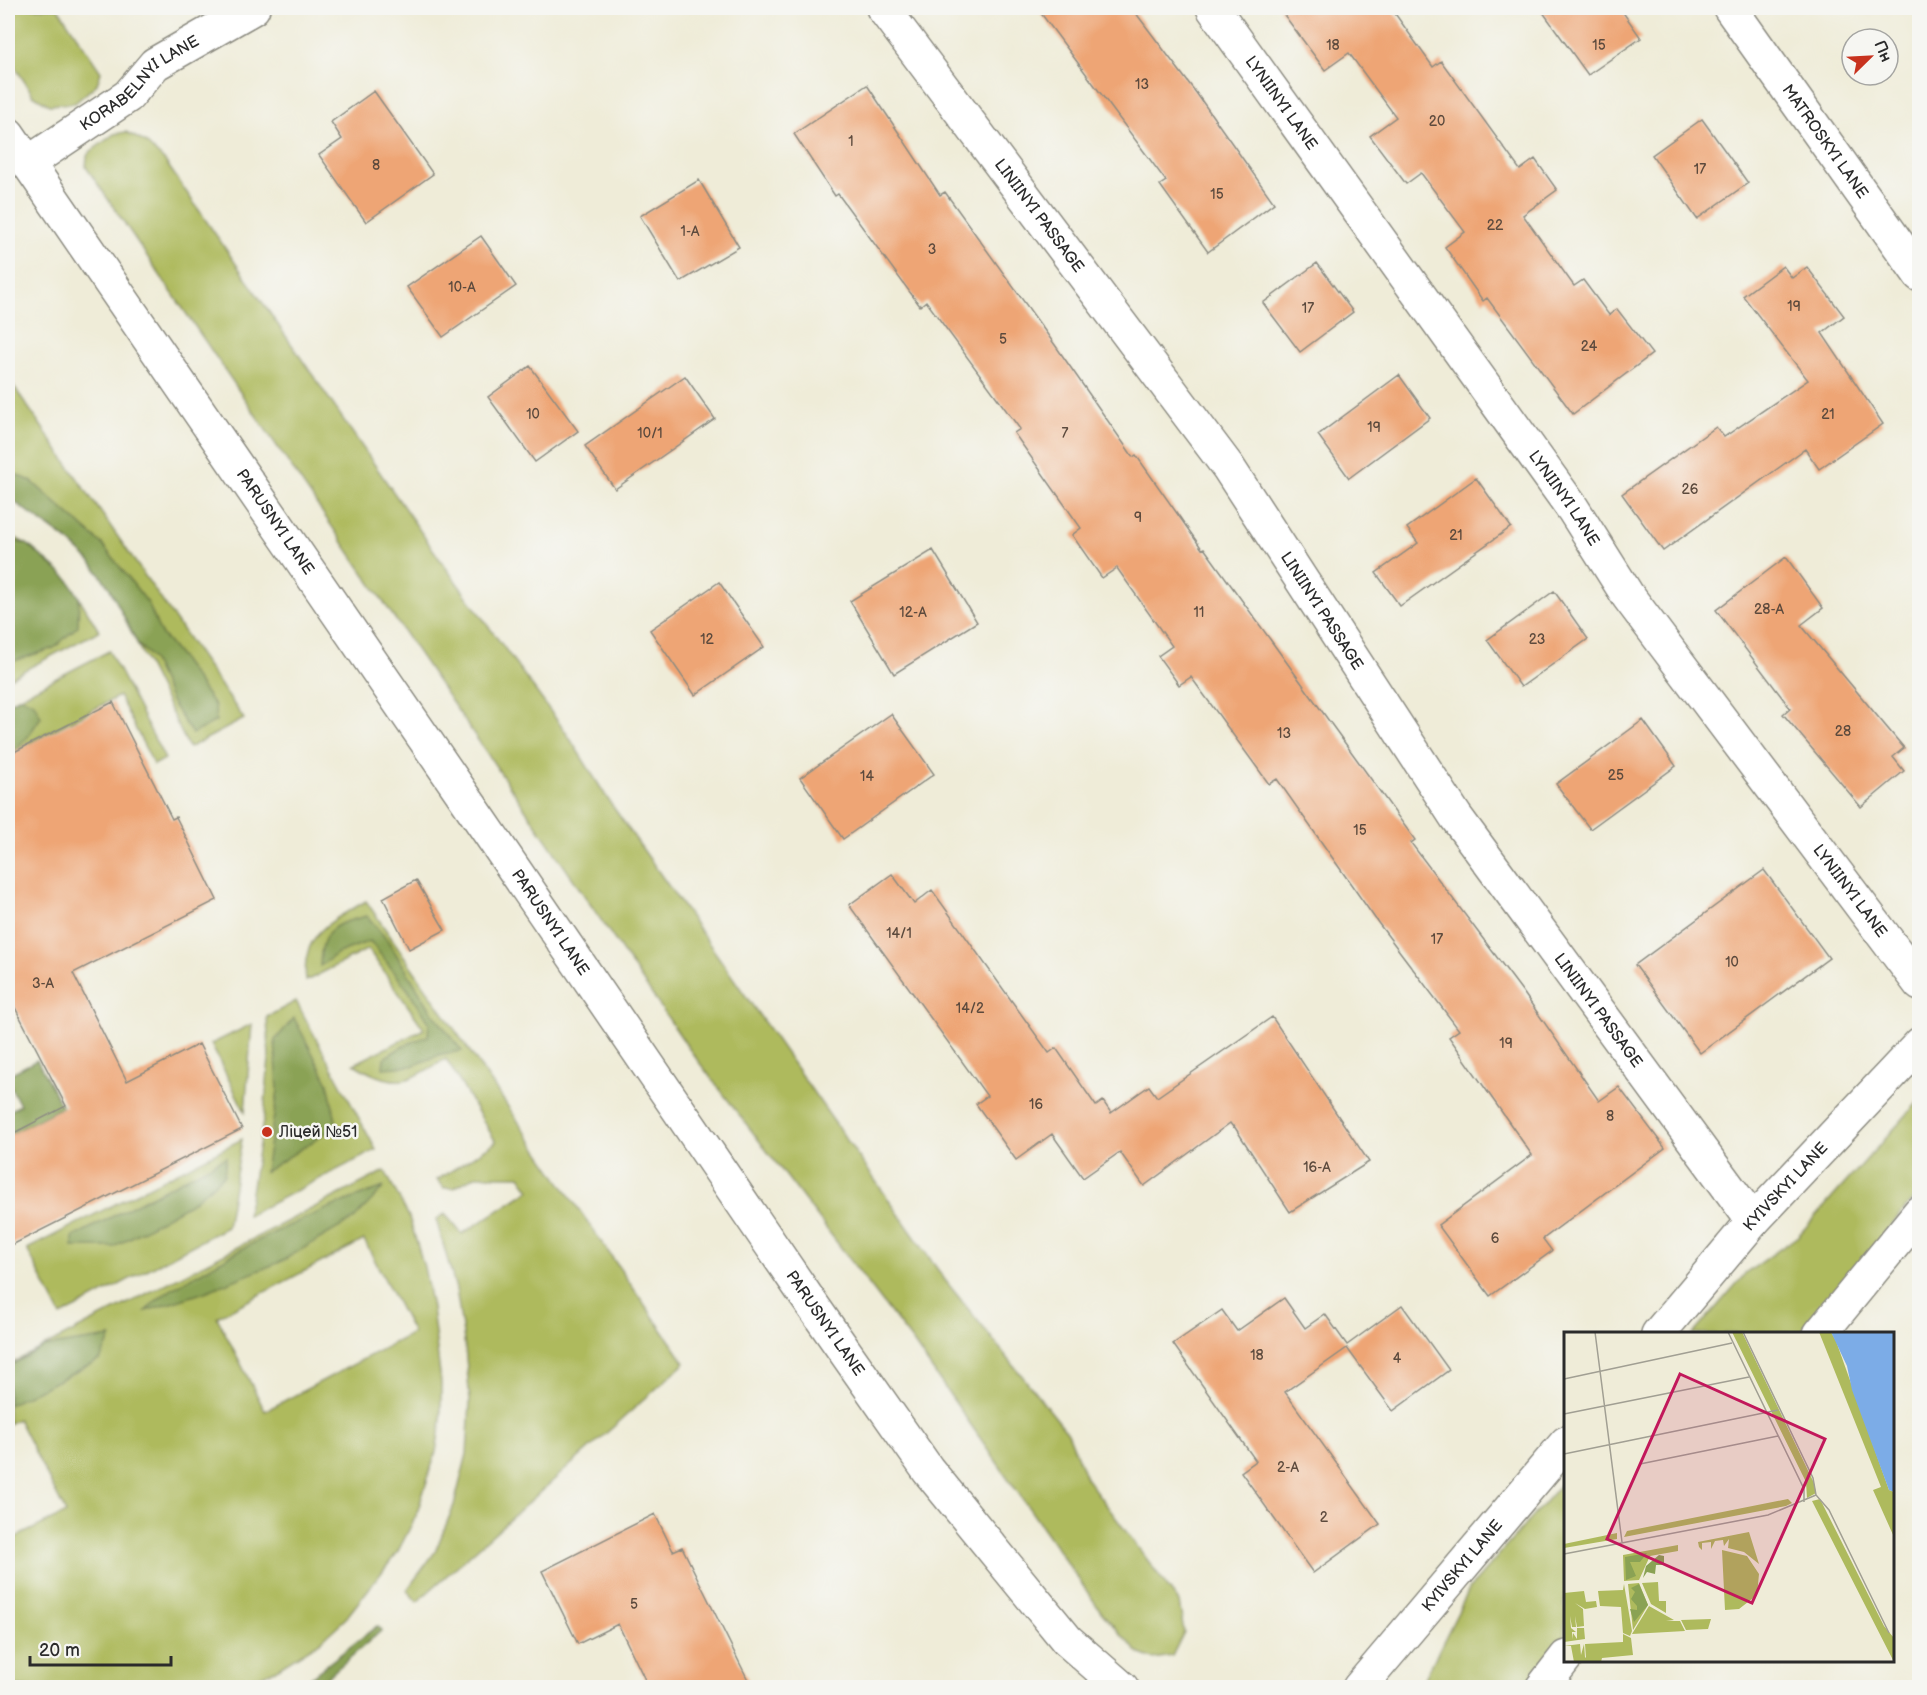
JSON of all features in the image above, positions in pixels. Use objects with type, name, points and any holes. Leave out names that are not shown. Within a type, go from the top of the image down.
[{"type":"street","name":"KORABELNYI LANE","points":[[28,163],[128,96],[155,64],[253,8]]},
{"type":"street","name":"LINIINYI PASSAGE","points":[[883,8],[1228,467],[1456,817],[1753,1221]]},
{"type":"street","name":"LYNIINYI LANE","points":[[1214,8],[1574,508],[1628,596],[1920,984]]},
{"type":"street","name":"MATROSKYI LANE","points":[[1730,8],[1920,275]]},
{"type":"street","name":"PARUSNYI LANE","points":[[8,134],[928,1470],[1067,1640],[1122,1688]]},
{"type":"street","name":"KYIVSKYI LANE","points":[[1660,1332],[1753,1221],[1920,1044]]},
{"type":"street","points":[[1822,1332],[1920,1212]]},
{"type":"street","name":"KYIVSKYI LANE","points":[[1359,1688],[1564,1445]]},
{"type":"street","points":[[1542,1688],[1564,1660]]},
{"type":"green space","points":[[8,8],[58,8],[101,72],[97,84],[75,103],[49,105],[33,95],[8,56]]},
{"type":"green space","points":[[126,132],[145,142],[165,161],[441,561],[567,734],[609,801],[945,1280],[1068,1433],[1086,1478],[1179,1602],[1184,1632],[1172,1656],[1153,1659],[1138,1653],[1102,1613],[913,1342],[692,1053],[86,167],[87,156],[90,152],[114,134]]},
{"type":"green space","points":[[8,378],[244,719],[189,748],[109,587],[91,562],[69,542],[8,498]]},
{"type":"green space","points":[[8,471],[31,481],[102,544],[148,603],[160,632],[215,706],[216,721],[192,734],[172,703],[152,659],[138,644],[109,587],[91,562],[69,541],[8,498]]},
{"type":"green space","points":[[8,534],[27,544],[68,579],[99,631],[8,679]]},
{"type":"green space","points":[[8,540],[27,544],[68,579],[79,597],[78,626],[54,648],[8,663]]},
{"type":"green space","points":[[109,651],[165,759],[154,765],[119,696],[8,754],[8,703]]},
{"type":"green space","points":[[21,697],[34,703],[41,717],[27,738],[8,753],[8,703]]},
{"type":"green space","points":[[366,901],[685,1363],[417,1602],[407,1590],[435,1552],[454,1505],[467,1454],[470,1401],[456,1289],[436,1219],[445,1214],[462,1234],[530,1190],[520,1176],[475,1176],[454,1188],[444,1188],[437,1180],[496,1142],[446,1059],[403,1080],[390,1080],[377,1076],[354,1064],[424,1029],[368,949],[306,981],[305,965],[313,940],[330,923]]},
{"type":"green space","points":[[367,916],[388,941],[432,1012],[462,1051],[442,1054],[412,1066],[383,1068],[384,1058],[405,1045],[428,1036],[429,1022],[409,991],[370,941],[338,953],[320,966],[323,944],[331,930],[345,922]]},
{"type":"green space","points":[[296,1001],[376,1150],[247,1216],[264,1115],[269,1059],[267,1017]]},
{"type":"green space","points":[[294,1018],[328,1083],[337,1126],[265,1172],[278,1090],[275,1040]]},
{"type":"green space","points":[[252,1024],[245,1112],[211,1044]]},
{"type":"green space","points":[[37,1060],[62,1107],[8,1136],[8,1112],[20,1105],[8,1082],[8,1075]]},
{"type":"green space","points":[[1919,1101],[1919,1192],[1803,1332],[1695,1332],[1745,1274],[1798,1236]]},
{"type":"green space","points":[[242,1139],[227,1227],[61,1316],[27,1249]]},
{"type":"green space","points":[[226,1157],[224,1175],[193,1202],[114,1247],[73,1247],[73,1237]]},
{"type":"green space","points":[[385,1171],[409,1217],[424,1267],[432,1308],[441,1383],[441,1420],[436,1452],[416,1516],[397,1553],[346,1618],[320,1642],[275,1670],[234,1687],[8,1687],[8,1541],[66,1513],[18,1419],[8,1424],[8,1365]],"holes":[[[364,1240],[413,1333],[265,1411],[217,1317]]]},
{"type":"green space","points":[[384,1187],[354,1219],[280,1262],[205,1292],[146,1311],[170,1291],[243,1249],[312,1215]]},
{"type":"green space","points":[[111,1337],[100,1360],[8,1405],[8,1367],[43,1347]]},
{"type":"green space","points":[[1564,1480],[1564,1640],[1525,1687],[1420,1688],[1470,1588]]},
{"type":"green space","points":[[377,1626],[382,1630],[316,1687],[298,1687]]},
{"type":"building","points":[[1037,8],[1132,8],[1197,94],[1274,203],[1208,252],[1160,185],[1166,181]]},
{"type":"building","points":[[1279,8],[1391,8],[1433,67],[1441,61],[1520,170],[1535,159],[1557,190],[1523,215],[1574,286],[1583,280],[1609,315],[1617,309],[1652,354],[1573,414],[1487,298],[1483,301],[1445,247],[1465,232],[1421,173],[1406,184],[1370,136],[1396,117],[1349,53],[1325,70]]},
{"type":"building","points":[[1540,8],[1620,8],[1641,38],[1588,75]]},
{"type":"building","points":[[867,85],[940,195],[945,192],[1133,457],[1136,455],[1202,549],[1204,548],[1415,840],[1411,843],[1523,992],[1599,1101],[1619,1087],[1665,1148],[1543,1239],[1552,1251],[1490,1296],[1438,1225],[1532,1155],[1449,1037],[1459,1030],[1379,924],[1277,779],[1269,784],[1191,677],[1179,685],[1158,656],[1172,646],[1117,568],[1102,578],[1072,535],[1081,528],[1014,433],[1020,429],[926,301],[920,306],[838,194],[835,196],[794,134]]},
{"type":"building","points":[[374,91],[433,174],[366,222],[319,155],[342,139],[331,122]]},
{"type":"building","points":[[1702,119],[1748,183],[1697,219],[1652,155]]},
{"type":"building","points":[[699,180],[739,247],[680,282],[640,216]]},
{"type":"building","points":[[481,236],[516,286],[443,337],[407,287]]},
{"type":"building","points":[[1317,263],[1353,312],[1300,352],[1263,303]]},
{"type":"building","points":[[1783,266],[1792,278],[1807,267],[1844,316],[1822,333],[1883,424],[1819,469],[1805,449],[1663,551],[1622,494],[1716,427],[1724,437],[1808,380],[1743,296]]},
{"type":"building","points":[[530,366],[578,431],[535,462],[488,397]]},
{"type":"building","points":[[1399,375],[1430,418],[1349,478],[1318,435]]},
{"type":"building","points":[[685,376],[715,419],[615,489],[585,446]]},
{"type":"building","points":[[1476,478],[1511,527],[1400,606],[1376,573],[1418,543],[1407,528]]},
{"type":"building","points":[[933,550],[977,622],[894,674],[850,601]]},
{"type":"building","points":[[1786,557],[1823,608],[1801,625],[1904,748],[1893,757],[1904,771],[1861,807],[1783,714],[1790,708],[1716,610]]},
{"type":"building","points":[[719,582],[764,647],[695,695],[650,630]]},
{"type":"building","points":[[1554,591],[1588,639],[1521,687],[1487,640]]},
{"type":"building","points":[[113,702],[172,819],[176,817],[217,900],[73,973],[127,1081],[199,1044],[242,1129],[8,1247],[8,1136],[66,1106],[8,994],[8,755]]},
{"type":"building","points":[[891,714],[934,774],[843,839],[800,778]]},
{"type":"building","points":[[1643,720],[1676,766],[1590,829],[1556,784]]},
{"type":"building","points":[[1764,870],[1829,958],[1700,1053],[1635,965]]},
{"type":"building","points":[[892,874],[914,904],[932,890],[1049,1053],[1056,1048],[1096,1106],[1103,1101],[1111,1113],[1149,1086],[1157,1097],[1272,1017],[1369,1162],[1290,1212],[1230,1123],[1144,1186],[1120,1152],[1083,1178],[1052,1134],[1016,1160],[976,1104],[987,1096],[849,905]]},
{"type":"building","points":[[416,880],[445,930],[409,949],[383,898]]},
{"type":"building","points":[[1284,1298],[1305,1328],[1325,1314],[1347,1345],[1402,1305],[1449,1370],[1393,1411],[1347,1348],[1285,1392],[1380,1524],[1313,1573],[1241,1472],[1256,1461],[1173,1344],[1222,1310],[1237,1331]]},
{"type":"building","points":[[655,1514],[673,1551],[682,1547],[752,1688],[649,1688],[618,1624],[578,1644],[542,1571]]},
{"type":"place","name":"Ліцей №51","points":[[267,1132]]}]
